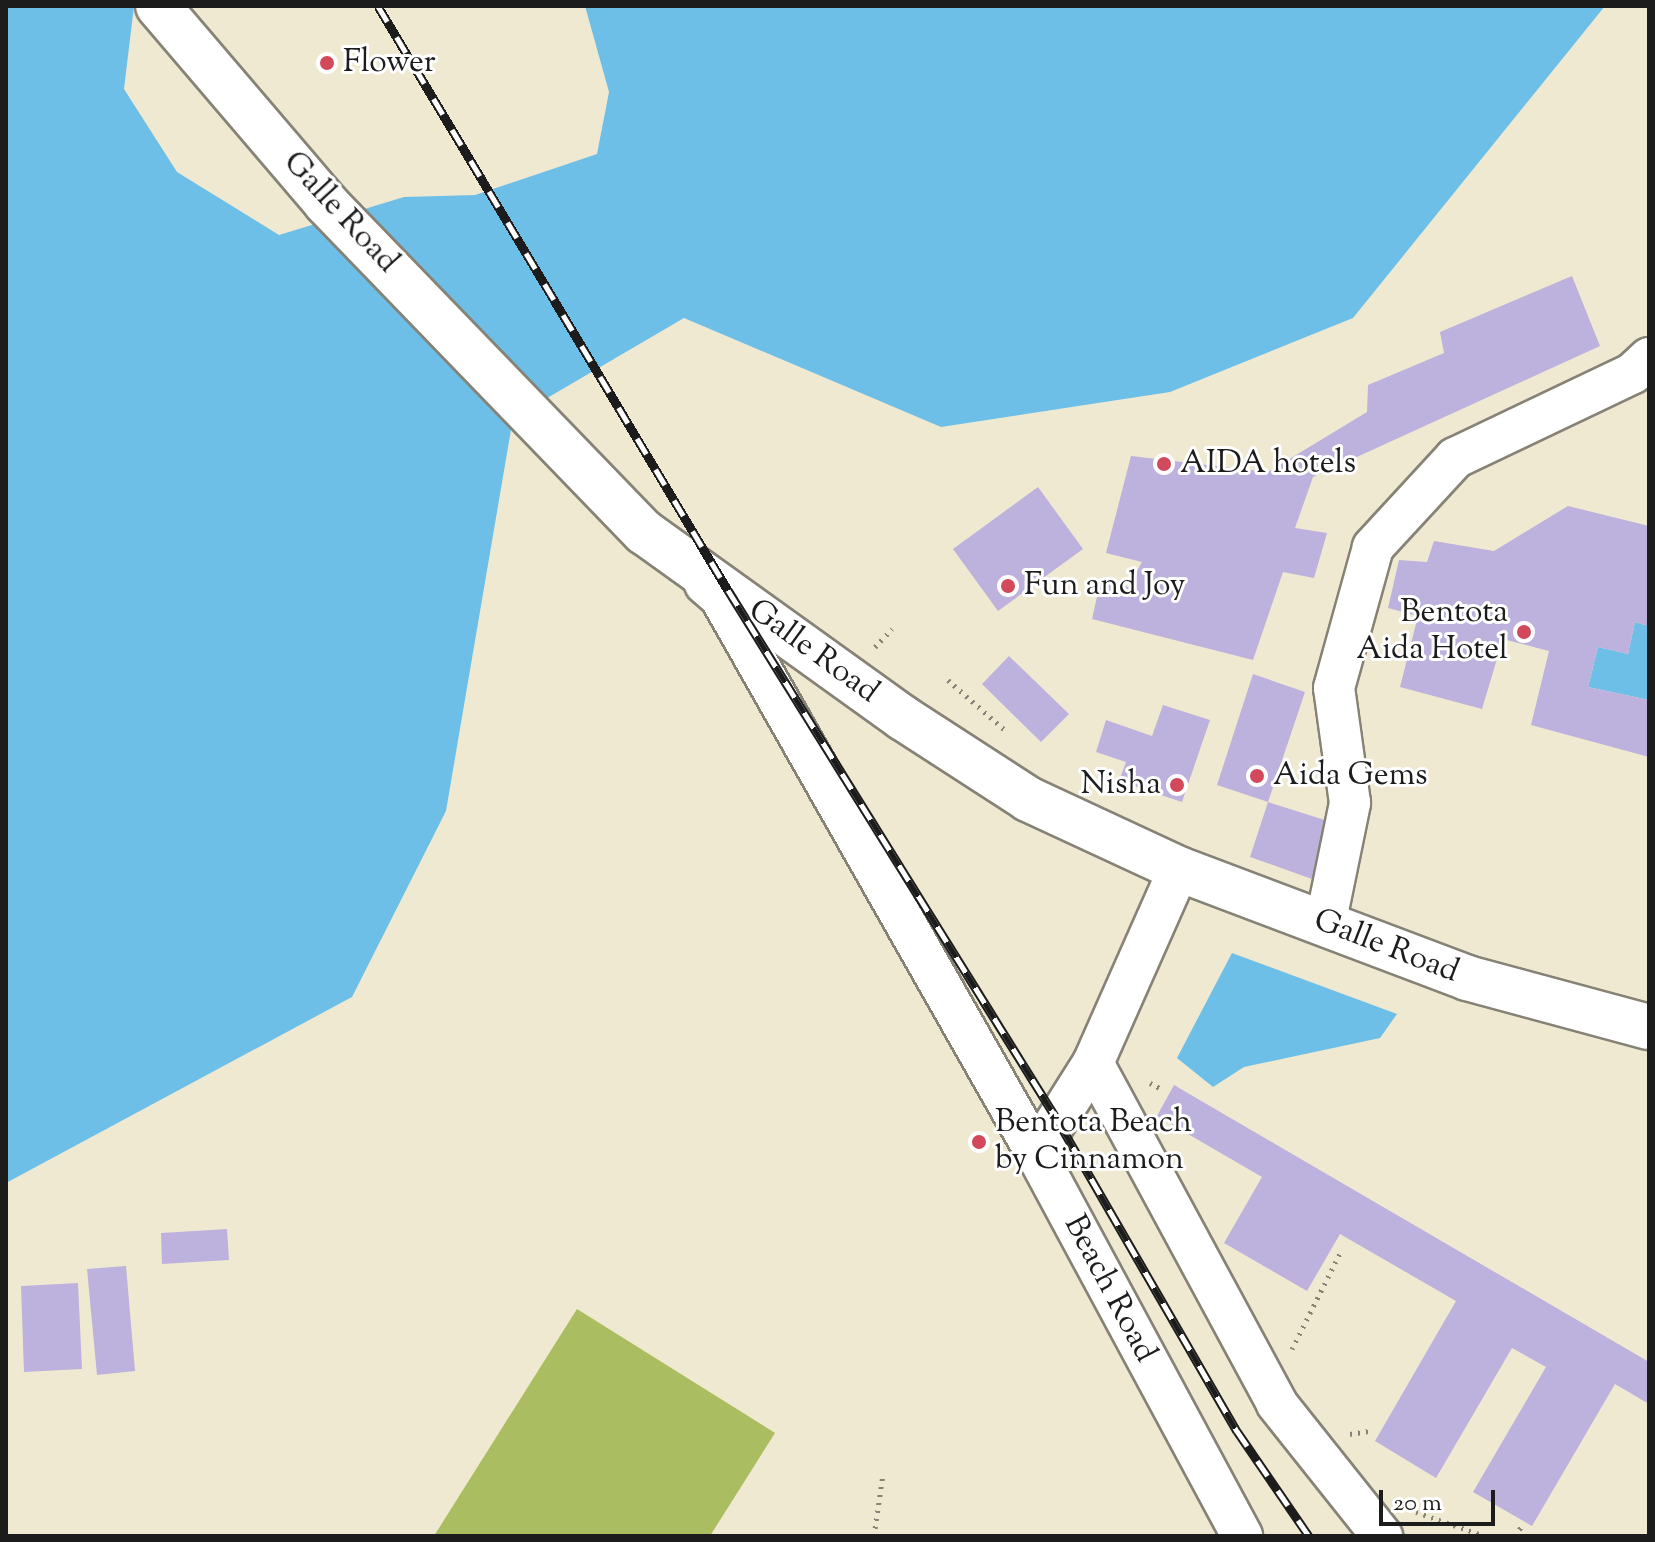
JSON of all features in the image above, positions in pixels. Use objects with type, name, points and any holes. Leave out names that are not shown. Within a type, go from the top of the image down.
[{"type":"highway","name":"Galle Road","points":[[158,6],[326,203],[644,532],[1028,799],[1179,869],[1467,978],[1649,1027]]},
{"type":"street","points":[[1325,925],[1350,803],[1334,688],[1373,547],[1455,458],[1633,373],[1649,358]]},
{"type":"street","name":"Beach Road","points":[[644,532],[720,597],[1036,1153],[1242,1536]]},
{"type":"street","points":[[1036,1153],[1093,1063],[1179,869]]},
{"type":"street","points":[[1093,1063],[1277,1404],[1382,1536]]},
{"type":"path","points":[[1277,1404],[1295,1340],[1341,1251]]},
{"type":"path","points":[[874,1536],[883,1474]]},
{"type":"path","points":[[1515,1536],[1521,1527]]},
{"type":"green space","points":[[577,1309],[775,1433],[710,1536],[434,1536]]},
{"type":"water","points":[[6,6],[134,6],[124,89],[177,172],[279,235],[404,197],[475,195],[597,154],[609,92],[585,6],[1605,6],[1353,318],[1170,392],[941,427],[684,318],[513,418],[446,811],[352,997],[6,1183]]},
{"type":"water","points":[[1635,622],[1649,626],[1649,700],[1588,687],[1598,647],[1628,654]]},
{"type":"water","points":[[1232,953],[1397,1014],[1380,1038],[1244,1067],[1213,1087],[1177,1058]]},
{"type":"building","name":"AIDA hotels","points":[[1572,276],[1600,346],[1313,477],[1295,528],[1327,533],[1314,578],[1283,572],[1253,660],[1092,619],[1101,579],[1128,587],[1142,562],[1106,553],[1131,456],[1268,472],[1367,412],[1368,385],[1444,353],[1440,332]]},
{"type":"building","points":[[1038,487],[1083,549],[998,611],[953,549]]},
{"type":"building","name":"Bentota Aida Hotel","points":[[1568,506],[1649,526],[1649,626],[1635,622],[1628,654],[1598,647],[1588,687],[1649,700],[1649,757],[1531,725],[1549,651],[1503,639],[1482,709],[1400,687],[1418,616],[1388,608],[1399,560],[1427,562],[1434,541],[1494,551]]},
{"type":"building","points":[[1009,656],[1069,714],[1041,742],[982,684]]},
{"type":"building","points":[[1253,674],[1305,692],[1268,802],[1217,785]]},
{"type":"building","points":[[1163,705],[1210,720],[1182,802],[1119,781],[1126,762],[1096,752],[1106,720],[1152,736]]},
{"type":"building","points":[[1268,802],[1331,822],[1312,879],[1250,857]]},
{"type":"building","points":[[1174,1085],[1649,1362],[1649,1404],[1615,1384],[1532,1526],[1473,1492],[1546,1367],[1512,1348],[1436,1478],[1375,1441],[1456,1301],[1340,1234],[1307,1291],[1224,1243],[1262,1177],[1157,1116]]},
{"type":"building","points":[[227,1229],[229,1260],[162,1264],[161,1233]]},
{"type":"building","points":[[126,1266],[135,1371],[97,1375],[87,1269]]},
{"type":"building","points":[[78,1283],[82,1369],[24,1372],[21,1286]]},
{"type":"railway","points":[[378,6],[728,590],[1055,1116],[1237,1431],[1309,1536]]},
{"type":"place","name":"Flower","points":[[327,63]]},
{"type":"place","name":"AIDA hotels","points":[[1164,464]]},
{"type":"place","name":"Fun and Joy","points":[[1008,586]]},
{"type":"place","name":"Bentota Aida Hotel","points":[[1524,632]]},
{"type":"place","name":"Aida Gems","points":[[1257,776]]},
{"type":"place","name":"Nisha","points":[[1177,785]]},
{"type":"place","name":"Bentota Beach by Cinnamon","points":[[979,1142]]}]
